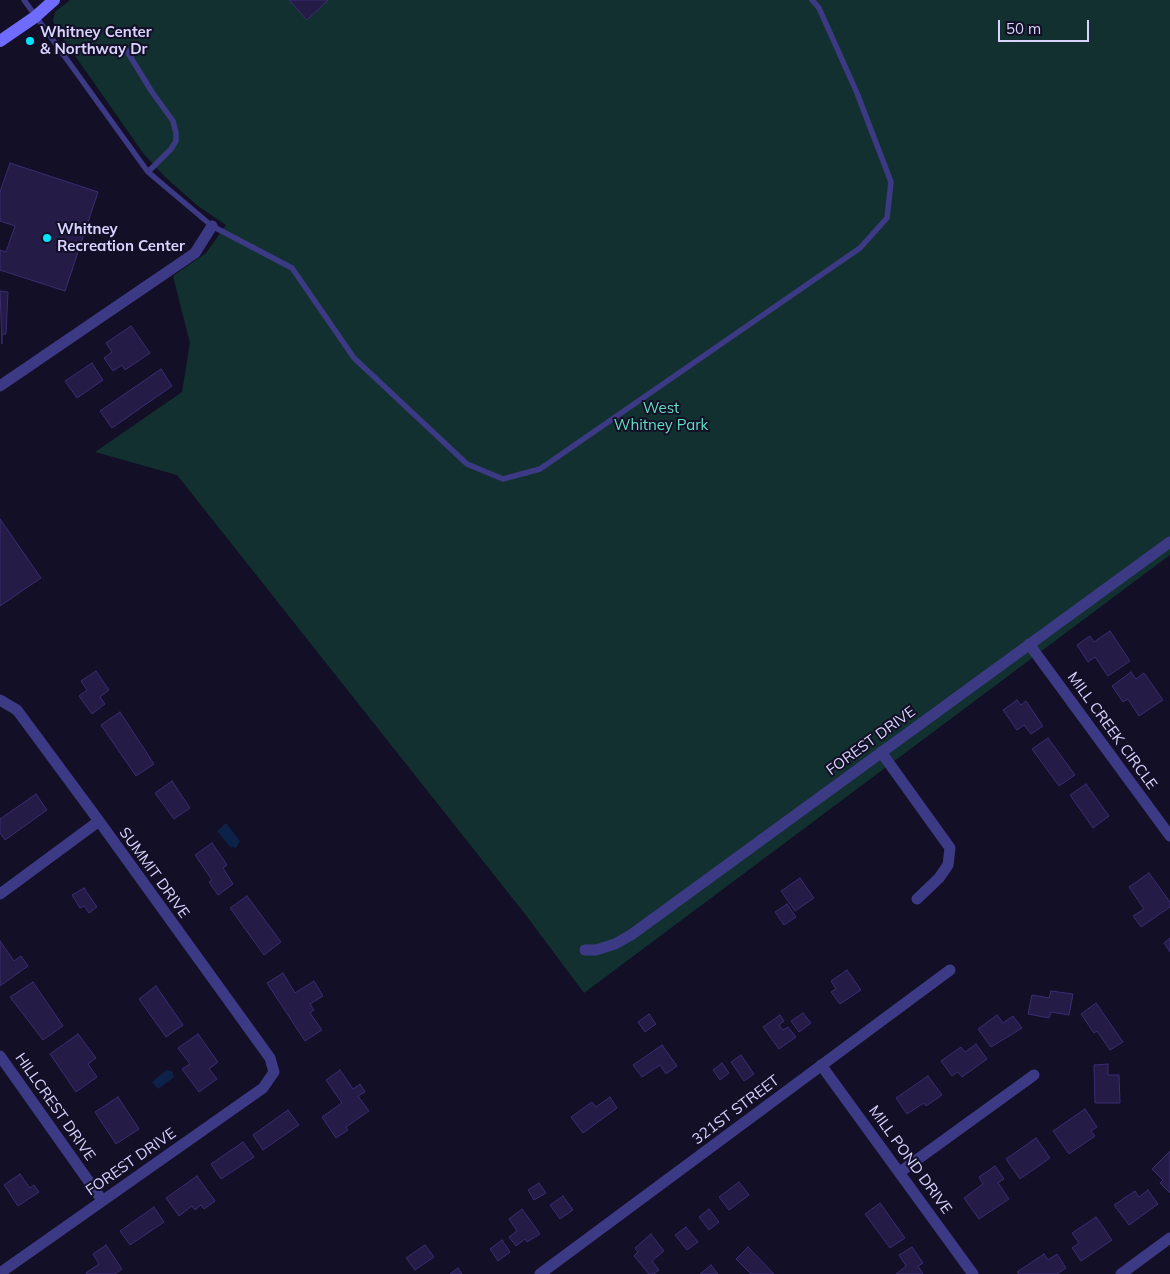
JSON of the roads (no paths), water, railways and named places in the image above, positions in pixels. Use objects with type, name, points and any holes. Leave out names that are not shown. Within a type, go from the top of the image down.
[{"type":"street","points":[[0,41],[35,17],[54,0]]},
{"type":"street","points":[[0,386],[195,253],[212,226]]},
{"type":"street","name":"FOREST DRIVE","points":[[584,950],[615,944],[630,935],[1170,542]]},
{"type":"street","name":"MILL CREEK CIRCLE","points":[[1029,644],[1170,836]]},
{"type":"street","name":"SUMMIT DRIVE","points":[[0,700],[16,710],[99,821],[270,1058],[274,1072]]},
{"type":"street","points":[[881,752],[950,848],[948,865],[939,878],[917,898]]},
{"type":"street","points":[[0,894],[99,821]]},
{"type":"street","name":"321ST STREET","points":[[540,1274],[950,970]]},
{"type":"street","name":"HILLCREST DRIVE","points":[[0,1056],[102,1200]]},
{"type":"street","name":"MILL POND DRIVE","points":[[822,1065],[973,1274]]},
{"type":"street","name":"FOREST DRIVE","points":[[0,1273],[263,1088],[274,1072]]},
{"type":"street","points":[[900,1172],[1034,1075]]},
{"type":"street","points":[[1121,1274],[1170,1238]]},
{"type":"lane","points":[[24,0],[148,172],[212,226],[292,268],[354,358],[467,464],[503,479],[540,469],[860,248],[887,218],[890,182],[858,93],[819,8],[812,0]]},
{"type":"lane","points":[[126,48],[152,92],[173,120],[176,133],[176,142],[171,149],[148,172]]},
{"type":"water","points":[[226,823],[240,841],[235,849],[233,846],[231,848],[217,831]]},
{"type":"water","points":[[166,1070],[172,1071],[174,1077],[158,1089],[152,1082]]},
{"type":"place","name":"Whitney Center & Northway Dr","points":[[30,41]]},
{"type":"place","name":"Whitney Recreation Center","points":[[47,238]]},
{"type":"park label","name":"West Whitney Park","points":[[661,416]]}]
